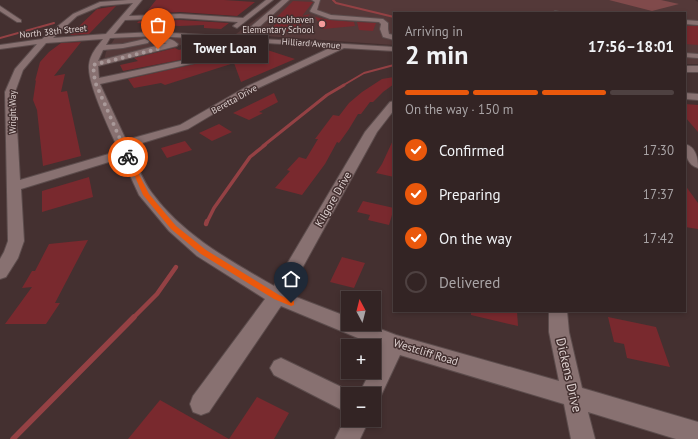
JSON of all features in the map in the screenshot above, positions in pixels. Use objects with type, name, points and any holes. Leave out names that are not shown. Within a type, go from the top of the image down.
[{"type":"street","points":[[228,33],[270,0]]},
{"type":"street","points":[[95,82],[192,61],[217,53],[245,39],[286,0]]},
{"type":"street","points":[[315,0],[318,1],[318,3],[313,11],[330,17],[381,20],[385,23],[384,29],[386,35],[393,38]]},
{"type":"street","name":"Westcliff Road","points":[[139,1],[124,18],[109,44],[93,65],[95,82],[146,195],[174,228],[203,252],[277,297],[395,344],[698,434]]},
{"type":"street","name":"Wright Way","points":[[0,272],[12,254],[16,241],[10,92],[19,70],[44,41],[75,15],[94,6],[111,2],[139,1]]},
{"type":"street","points":[[0,9],[12,7]]},
{"type":"street","points":[[0,9],[19,21]]},
{"type":"street","points":[[124,18],[180,16],[245,20]]},
{"type":"street","points":[[686,22],[698,23]]},
{"type":"street","name":"Hilliard Avenue","points":[[109,44],[155,34],[228,33],[245,39],[344,46],[375,44],[393,49]]},
{"type":"street","points":[[109,44],[142,42],[155,34]]},
{"type":"street","points":[[290,42],[297,35]]},
{"type":"street","points":[[93,65],[174,44],[165,40],[148,39]]},
{"type":"street","name":"North 38th Street","points":[[0,47],[44,41],[109,44]]},
{"type":"street","points":[[109,44],[120,58]]},
{"type":"street","name":"Beretta Drive","points":[[14,186],[184,127],[249,89],[344,46]]},
{"type":"street","points":[[686,48],[698,49]]},
{"type":"street","points":[[686,55],[698,56]]},
{"type":"street","points":[[686,68],[698,69]]},
{"type":"street","points":[[686,96],[698,97]]},
{"type":"street","name":"Kilgore Drive","points":[[201,404],[277,297],[371,132],[393,105]]},
{"type":"street","points":[[686,149],[698,164]]},
{"type":"street","name":"Dickens Drive","points":[[558,312],[559,332],[583,439]]},
{"type":"street","points":[[374,387],[395,344]]},
{"type":"street","points":[[281,368],[341,398]]},
{"type":"street","points":[[347,439],[353,427]]},
{"type":"shaded area","name":"Brookhaven Elementary School","points":[[281,0],[695,0],[698,2],[698,64],[686,64],[686,12],[393,12],[393,45],[236,34]]},
{"type":"shaded area","points":[[609,0],[661,0],[679,4],[652,11]]},
{"type":"shaded area","points":[[148,37],[206,39],[103,64],[106,52],[115,38]]},
{"type":"building","points":[[156,0],[224,0],[255,2],[237,16],[180,12],[145,14]]},
{"type":"building","points":[[293,1],[313,2],[302,16],[310,14],[296,31],[268,32],[279,20],[275,19]]},
{"type":"building","points":[[116,6],[89,34],[70,35],[97,9]]},
{"type":"building","points":[[315,17],[354,22],[355,26],[323,29]]},
{"type":"building","points":[[180,20],[229,23],[221,29],[204,28],[204,25],[179,26],[137,23],[139,21]]},
{"type":"building","points":[[357,22],[376,23],[373,31],[359,30]]},
{"type":"building","points":[[686,26],[698,26],[698,45],[686,44]]},
{"type":"building","points":[[81,42],[54,76],[65,74],[61,92],[67,91],[81,156],[43,166],[37,110],[33,100],[36,80],[35,81],[40,62],[49,52],[61,43]]},
{"type":"building","points":[[203,43],[217,47],[190,58],[123,71],[120,65],[138,61],[134,58],[175,48],[179,50]]},
{"type":"building","points":[[255,46],[295,59],[241,82],[234,63],[165,85],[161,83],[134,88],[128,79],[195,64]]},
{"type":"building","points":[[393,77],[393,85],[373,102],[370,102],[361,114],[358,114],[339,143],[337,142],[325,164],[302,195],[275,188],[290,171],[287,170],[299,157],[306,159],[318,139],[315,139],[333,115],[339,116],[349,103],[362,92],[382,79]]},
{"type":"building","points":[[274,93],[278,102],[259,112],[263,113],[249,120],[233,113]]},
{"type":"building","points":[[686,104],[698,105],[698,132],[686,118]]},
{"type":"building","points":[[219,124],[232,132],[212,141],[199,133]]},
{"type":"building","points":[[393,140],[393,177],[376,173]]},
{"type":"building","points":[[185,141],[192,150],[167,158],[161,148]]},
{"type":"building","points":[[89,177],[93,197],[42,212],[42,191]]},
{"type":"building","points":[[686,186],[698,203],[698,229],[686,227]]},
{"type":"building","points":[[363,201],[393,208],[389,225],[368,220],[370,215],[357,212]]},
{"type":"building","points":[[88,240],[55,303],[60,303],[46,324],[5,324],[32,287],[22,288],[32,271],[35,271],[49,244]]},
{"type":"building","points":[[342,257],[365,263],[354,288],[330,282]]},
{"type":"building","points":[[471,312],[517,312],[518,326],[471,315]]},
{"type":"building","points":[[608,317],[656,327],[670,367],[627,358],[624,344],[614,342]]},
{"type":"building","points":[[257,397],[289,413],[274,439],[229,439]]},
{"type":"building","points":[[160,400],[229,439],[128,439]]},
{"type":"waterway","points":[[333,0],[336,3],[393,17]]},
{"type":"waterway","points":[[0,38],[54,23]]},
{"type":"waterway","points":[[342,86],[364,73],[393,65]]},
{"type":"waterway","points":[[263,146],[327,95],[344,85]]},
{"type":"waterway","points":[[207,222],[214,208],[250,157],[265,145]]},
{"type":"waterway","points":[[134,317],[157,294],[176,267]]},
{"type":"waterway","points":[[13,439],[134,317]]},
{"type":"way so far","points":[[128,157],[95,82],[93,65],[158,49]]},
{"type":"place","name":"Brookhaven Elementary School","points":[[322,24]]},
{"type":"place","name":"Tower Loan","points":[[158,49]]},
{"type":"route","points":[[128,157],[146,195],[174,228],[203,252],[277,297],[291,303]]}]
